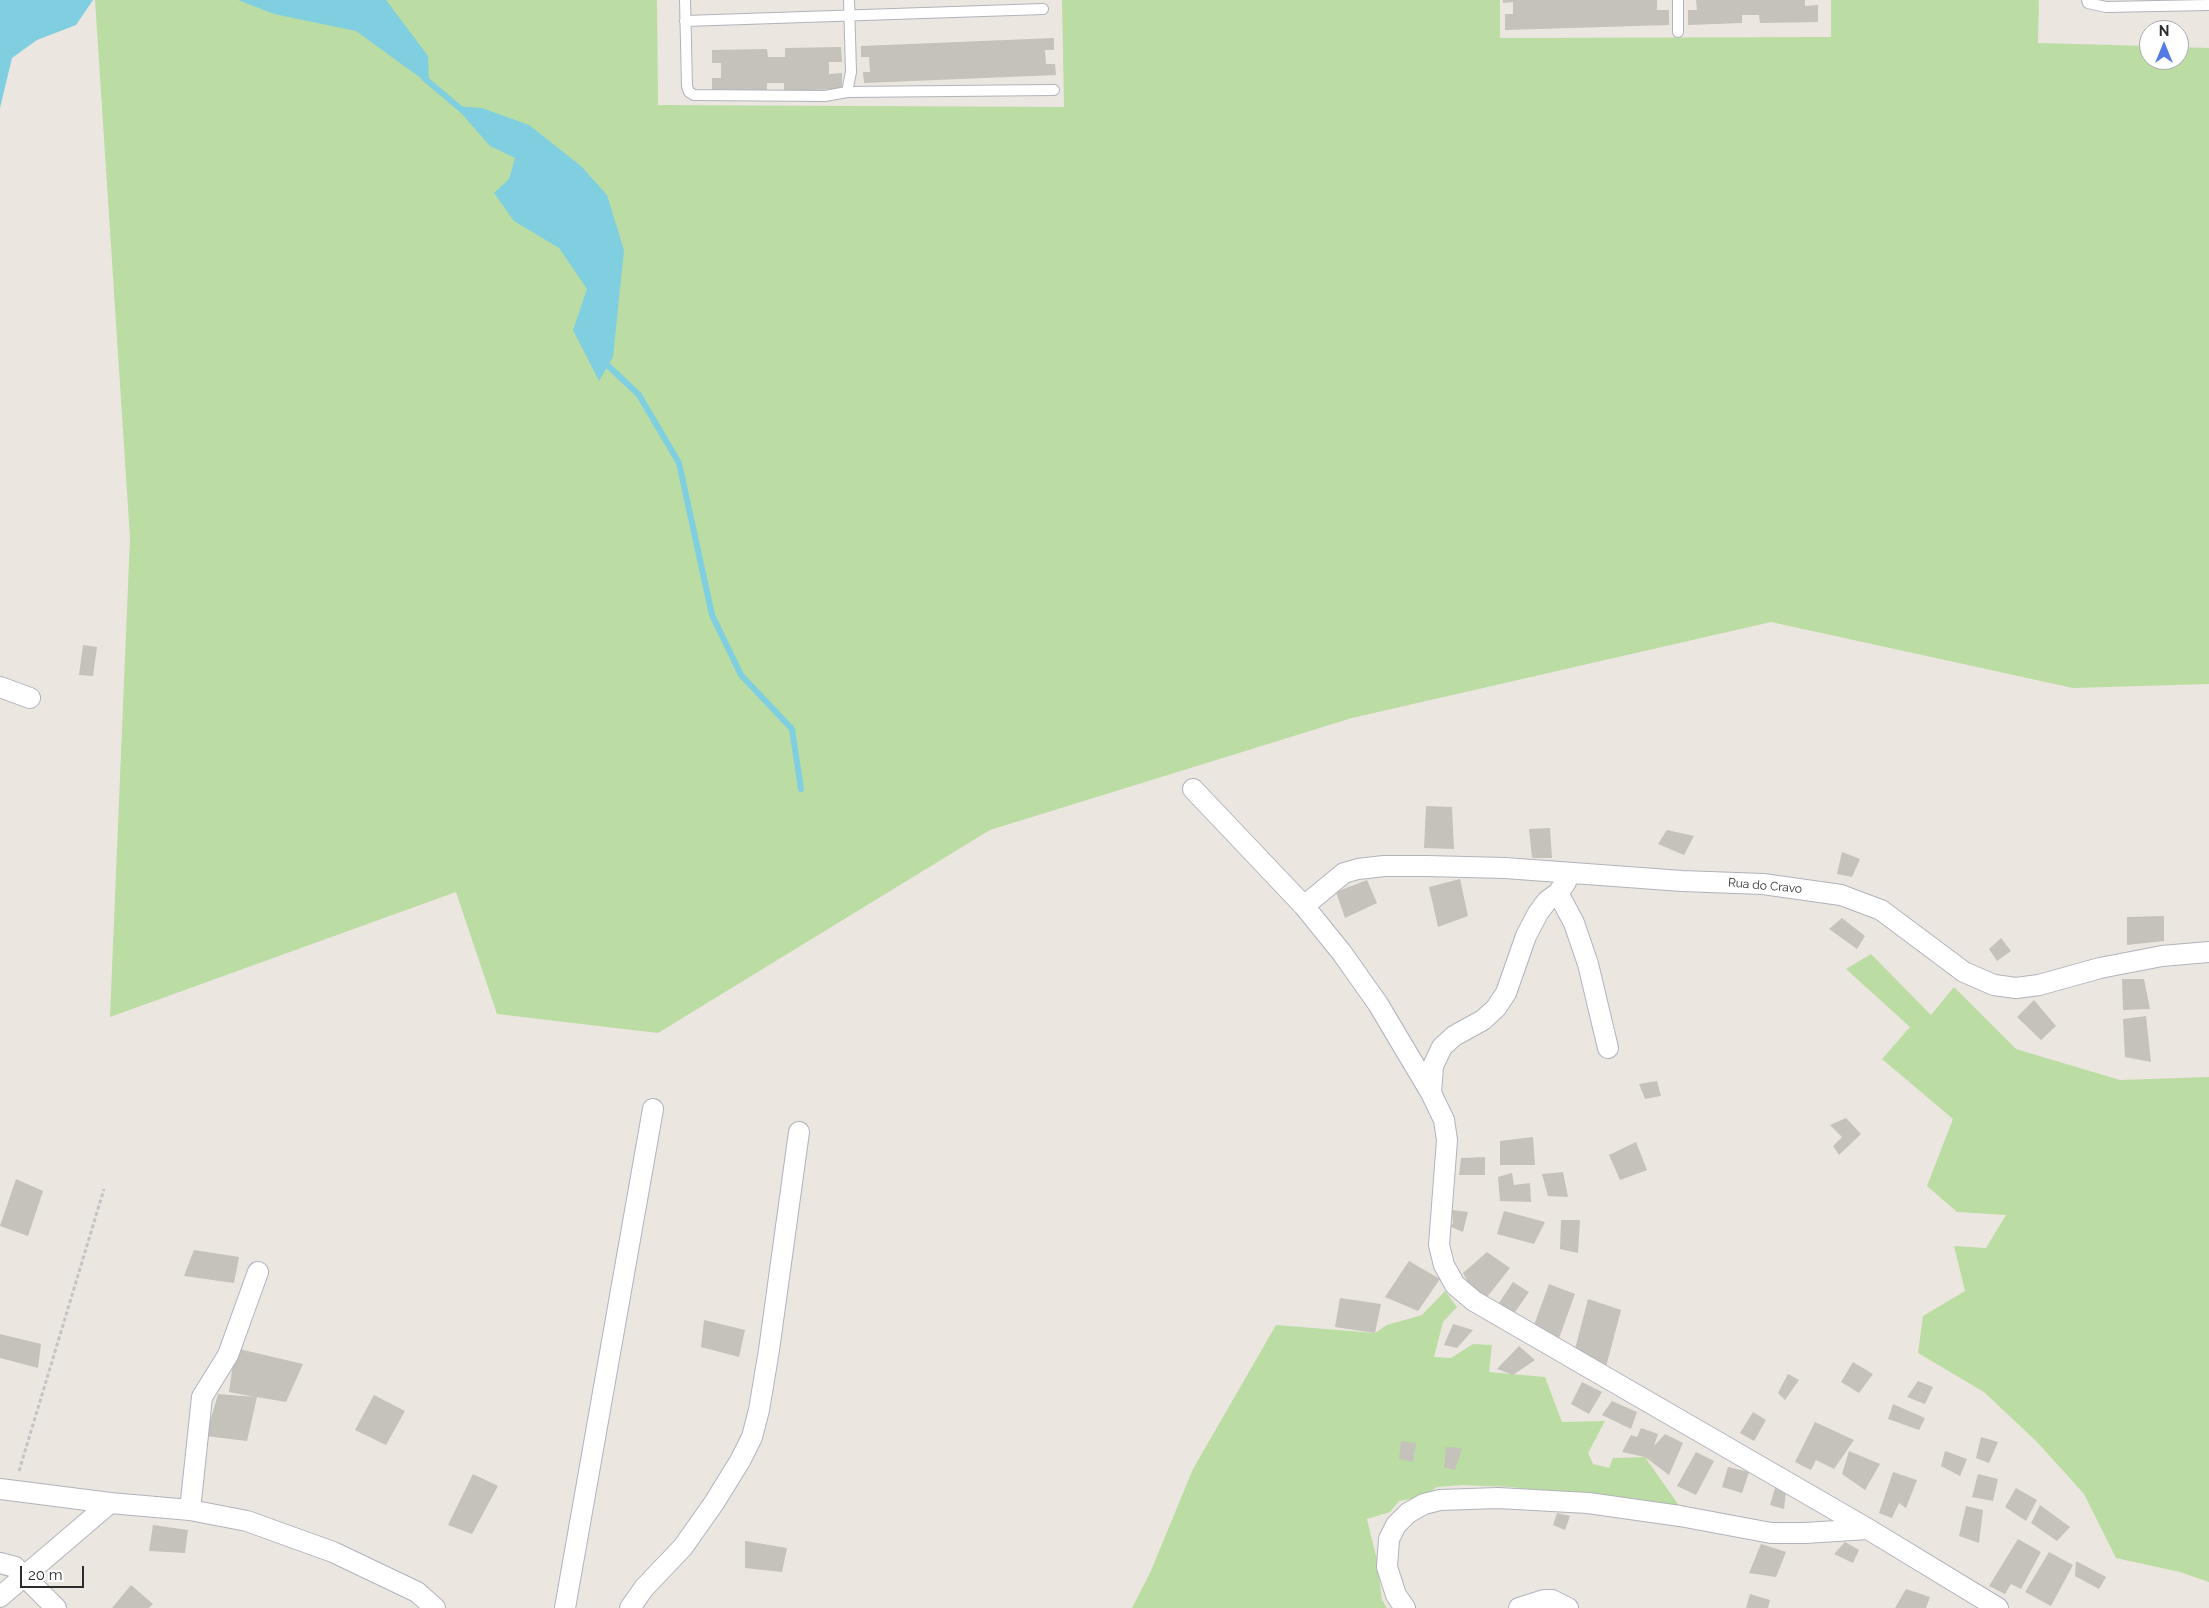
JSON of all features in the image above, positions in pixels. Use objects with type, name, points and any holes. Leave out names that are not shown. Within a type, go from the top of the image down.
[{"type":"street","points":[[0,687],[30,698]]},
{"type":"street","points":[[1193,789],[1304,906],[1342,953],[1378,1004],[1431,1093],[1444,1120],[1446,1140],[1439,1245],[1444,1265],[1455,1285],[1474,1301],[1868,1529],[1998,1608]]},
{"type":"street","name":"Rua do Cravo","points":[[1304,906],[1344,873],[1367,868],[1427,866],[1505,868],[1682,882],[1763,884],[1841,895],[1881,910],[1964,972],[1994,985],[2016,988],[2039,985],[2100,968],[2153,958],[2209,952]]},
{"type":"street","points":[[1431,1093],[1433,1066],[1442,1047],[1454,1036],[1483,1020],[1496,1008],[1506,993],[1526,936],[1538,913],[1547,901],[1558,893],[1572,874]]},
{"type":"street","points":[[1558,893],[1574,924],[1588,964],[1608,1048]]},
{"type":"street","points":[[565,1608],[653,1109]]},
{"type":"street","points":[[630,1608],[644,1588],[683,1547],[740,1461],[752,1436],[766,1367],[799,1132]]},
{"type":"street","points":[[190,1510],[202,1397],[228,1355],[258,1272]]},
{"type":"street","points":[[7,1490],[110,1503],[190,1510],[247,1521],[333,1552],[417,1592],[435,1608]]},
{"type":"street","points":[[1405,1608],[1396,1595],[1387,1568],[1389,1539],[1396,1525],[1408,1514],[1424,1504],[1440,1500],[1498,1498],[1588,1503],[1680,1516],[1771,1533],[1868,1529]]},
{"type":"street","points":[[0,1597],[110,1503]]},
{"type":"street","points":[[0,1562],[15,1568],[56,1608]]},
{"type":"street","points":[[1519,1608],[1544,1600],[1552,1600],[1568,1608]]},
{"type":"lane","points":[[685,0],[687,86],[689,92],[694,95],[825,96],[847,92],[1054,90]]},
{"type":"lane","points":[[847,92],[851,72],[851,16],[849,0]]},
{"type":"lane","points":[[1678,0],[1678,32]]},
{"type":"lane","points":[[2087,0],[2088,3],[2106,7],[2209,5]]},
{"type":"lane","points":[[685,21],[1043,9]]},
{"type":"path","points":[[7,1490],[104,1189]]},
{"type":"green space","points":[[95,0],[657,0],[658,105],[1064,107],[1062,0],[1500,0],[1500,38],[1831,37],[1831,0],[2039,0],[2038,43],[2139,46],[2139,70],[2189,70],[2189,47],[2209,48],[2209,684],[2073,688],[1771,622],[1352,718],[990,830],[658,1033],[497,1014],[456,892],[110,1017],[130,538]]},
{"type":"green space","points":[[1871,954],[1931,1015],[1954,987],[2016,1049],[2120,1080],[2209,1077],[2209,1582],[2180,1572],[2116,1558],[2084,1494],[2038,1443],[1984,1392],[1918,1353],[1923,1316],[1965,1291],[1954,1246],[1986,1248],[2006,1215],[1957,1212],[1927,1186],[1953,1119],[1882,1059],[1910,1027],[1846,969]]},
{"type":"green space","points":[[1445,1291],[1457,1307],[1443,1322],[1434,1357],[1451,1358],[1473,1344],[1492,1345],[1489,1372],[1545,1377],[1562,1422],[1605,1421],[1588,1453],[1593,1464],[1609,1468],[1613,1458],[1645,1457],[1680,1507],[1511,1487],[1462,1485],[1437,1487],[1422,1497],[1399,1501],[1390,1512],[1367,1519],[1377,1560],[1382,1600],[1387,1608],[1132,1608],[1150,1573],[1193,1469],[1276,1325],[1375,1333],[1387,1325],[1422,1315]]},
{"type":"water","points":[[0,0],[93,0],[76,25],[37,40],[12,58],[0,108]]},
{"type":"water","points":[[238,0],[386,0],[428,56],[429,84],[356,31],[274,14]]},
{"type":"water","points":[[455,106],[482,108],[529,125],[581,166],[607,195],[624,250],[613,357],[599,381],[573,330],[587,289],[559,248],[514,221],[494,193],[509,179],[515,158],[490,146]]},
{"type":"building","points":[[1503,0],[1657,0],[1657,10],[1669,10],[1669,25],[1505,30],[1505,14],[1513,14],[1513,2],[1503,3]]},
{"type":"building","points":[[1696,0],[1805,0],[1805,6],[1818,5],[1818,22],[1760,23],[1759,15],[1742,15],[1742,23],[1688,25],[1688,10],[1697,10]]},
{"type":"building","points":[[1054,38],[1054,50],[1045,50],[1046,64],[1055,64],[1056,75],[864,83],[863,72],[870,72],[869,57],[861,57],[861,46]]},
{"type":"building","points":[[841,47],[842,62],[829,62],[829,74],[842,73],[842,89],[784,91],[784,83],[767,83],[767,91],[712,92],[712,78],[721,78],[721,63],[712,63],[712,50],[767,49],[768,57],[785,57],[785,48]]},
{"type":"building","points":[[83,645],[97,647],[93,676],[79,675]]},
{"type":"building","points":[[1426,806],[1452,807],[1454,849],[1424,848]]},
{"type":"building","points":[[1550,828],[1552,858],[1532,858],[1529,829]]},
{"type":"building","points":[[1667,830],[1694,836],[1684,855],[1658,844]]},
{"type":"building","points":[[1842,852],[1860,859],[1852,877],[1837,874]]},
{"type":"building","points":[[1460,879],[1468,916],[1438,927],[1429,887]]},
{"type":"building","points":[[1367,880],[1377,903],[1345,918],[1336,892]]},
{"type":"building","points":[[2164,916],[2164,941],[2127,945],[2127,917]]},
{"type":"building","points":[[1842,918],[1865,936],[1857,949],[1829,929]]},
{"type":"building","points":[[2001,938],[2011,951],[1997,961],[1989,949]]},
{"type":"building","points":[[2122,979],[2144,979],[2150,1009],[2123,1010]]},
{"type":"building","points":[[2034,1000],[2056,1026],[2041,1040],[2017,1017]]},
{"type":"building","points":[[2146,1016],[2151,1062],[2125,1057],[2123,1019]]},
{"type":"building","points":[[1657,1081],[1661,1096],[1645,1099],[1639,1084]]},
{"type":"building","points":[[1846,1118],[1861,1134],[1839,1155],[1833,1146],[1842,1137],[1830,1125]]},
{"type":"building","points":[[1533,1137],[1535,1165],[1500,1165],[1500,1141]]},
{"type":"building","points":[[1636,1142],[1647,1170],[1620,1180],[1609,1155]]},
{"type":"building","points":[[1485,1157],[1485,1175],[1459,1175],[1461,1158]]},
{"type":"building","points":[[1563,1172],[1568,1197],[1548,1196],[1542,1174]]},
{"type":"building","points":[[1512,1173],[1514,1185],[1530,1183],[1531,1202],[1500,1201],[1498,1177]]},
{"type":"building","points":[[16,1179],[43,1191],[28,1236],[0,1226]]},
{"type":"building","points":[[1452,1210],[1468,1212],[1463,1232],[1449,1226],[1453,1224]]},
{"type":"building","points":[[1504,1211],[1545,1222],[1534,1244],[1497,1234]]},
{"type":"building","points":[[1561,1220],[1580,1220],[1578,1253],[1560,1249]]},
{"type":"building","points":[[194,1250],[239,1257],[234,1283],[184,1276]]},
{"type":"building","points":[[1487,1252],[1510,1268],[1487,1297],[1472,1290],[1463,1273]]},
{"type":"building","points":[[1409,1261],[1440,1279],[1418,1311],[1385,1297]]},
{"type":"building","points":[[1513,1282],[1529,1292],[1513,1315],[1497,1306]]},
{"type":"building","points":[[1549,1284],[1575,1294],[1558,1341],[1534,1325]]},
{"type":"building","points":[[1340,1298],[1381,1304],[1375,1333],[1335,1327]]},
{"type":"building","points":[[1588,1299],[1621,1310],[1606,1367],[1575,1349]]},
{"type":"building","points":[[704,1320],[745,1330],[739,1357],[701,1347]]},
{"type":"building","points":[[1453,1324],[1473,1330],[1457,1348],[1444,1345]]},
{"type":"building","points":[[0,1334],[41,1344],[38,1368],[0,1358]]},
{"type":"building","points":[[1519,1346],[1535,1360],[1513,1375],[1497,1369]]},
{"type":"building","points":[[235,1348],[303,1364],[286,1402],[257,1397],[247,1441],[206,1436],[218,1394],[255,1397],[229,1392]]},
{"type":"building","points":[[1853,1362],[1873,1374],[1859,1393],[1841,1382]]},
{"type":"building","points":[[1788,1374],[1799,1380],[1785,1400],[1778,1393]]},
{"type":"building","points":[[1918,1381],[1933,1387],[1925,1404],[1907,1397]]},
{"type":"building","points":[[1582,1382],[1602,1392],[1589,1414],[1571,1404]]},
{"type":"building","points":[[374,1395],[405,1411],[386,1445],[355,1430]]},
{"type":"building","points":[[1612,1401],[1637,1412],[1631,1429],[1602,1415]]},
{"type":"building","points":[[1893,1404],[1925,1418],[1919,1430],[1888,1419]]},
{"type":"building","points":[[1753,1412],[1766,1420],[1754,1441],[1740,1433]]},
{"type":"building","points":[[1815,1422],[1854,1440],[1834,1469],[1816,1460],[1811,1470],[1795,1462]]},
{"type":"building","points":[[1641,1428],[1658,1434],[1654,1446],[1665,1434],[1683,1443],[1669,1475],[1645,1457],[1622,1452],[1631,1435],[1637,1437]]},
{"type":"building","points":[[1981,1437],[1998,1442],[1989,1463],[1976,1458]]},
{"type":"building","points":[[1401,1441],[1416,1443],[1413,1462],[1399,1459]]},
{"type":"building","points":[[1446,1447],[1462,1448],[1455,1470],[1444,1467]]},
{"type":"building","points":[[1849,1451],[1880,1464],[1865,1490],[1842,1474]]},
{"type":"building","points":[[1945,1451],[1967,1459],[1960,1476],[1941,1466]]},
{"type":"building","points":[[1696,1452],[1714,1461],[1696,1495],[1677,1486]]},
{"type":"building","points":[[1728,1467],[1749,1472],[1742,1493],[1722,1487]]},
{"type":"building","points":[[1893,1472],[1917,1480],[1906,1508],[1899,1503],[1892,1518],[1879,1513]]},
{"type":"building","points":[[473,1474],[498,1486],[472,1534],[448,1525]]},
{"type":"building","points":[[1978,1474],[1998,1479],[1993,1501],[1972,1497]]},
{"type":"building","points":[[1775,1488],[1786,1492],[1784,1509],[1770,1505]]},
{"type":"building","points":[[2016,1488],[2037,1500],[2026,1521],[2005,1507]]},
{"type":"building","points":[[2040,1505],[2070,1527],[2057,1541],[2031,1523]]},
{"type":"building","points":[[1966,1506],[1983,1510],[1979,1543],[1959,1536]]},
{"type":"building","points":[[1557,1513],[1570,1516],[1565,1530],[1553,1525]]},
{"type":"building","points":[[153,1525],[188,1530],[185,1553],[149,1551]]},
{"type":"building","points":[[2018,1539],[2041,1552],[2021,1589],[2011,1584],[2005,1594],[1989,1586]]},
{"type":"building","points":[[745,1541],[787,1548],[782,1572],[745,1568]]},
{"type":"building","points":[[1845,1542],[1859,1550],[1853,1563],[1834,1554]]},
{"type":"building","points":[[1761,1544],[1786,1552],[1776,1577],[1749,1573]]},
{"type":"building","points":[[2049,1552],[2073,1565],[2051,1606],[2025,1592]]},
{"type":"building","points":[[2076,1561],[2106,1577],[2099,1589],[2075,1576]]},
{"type":"building","points":[[131,1585],[153,1604],[149,1608],[112,1608]]},
{"type":"building","points":[[1906,1589],[1930,1597],[1926,1608],[1895,1608]]},
{"type":"building","points":[[1750,1594],[1770,1600],[1768,1608],[1746,1608]]},
{"type":"waterway","points":[[424,78],[462,110]]},
{"type":"waterway","points":[[602,360],[639,395],[679,463],[712,615],[741,675],[792,729],[801,789]]}]
